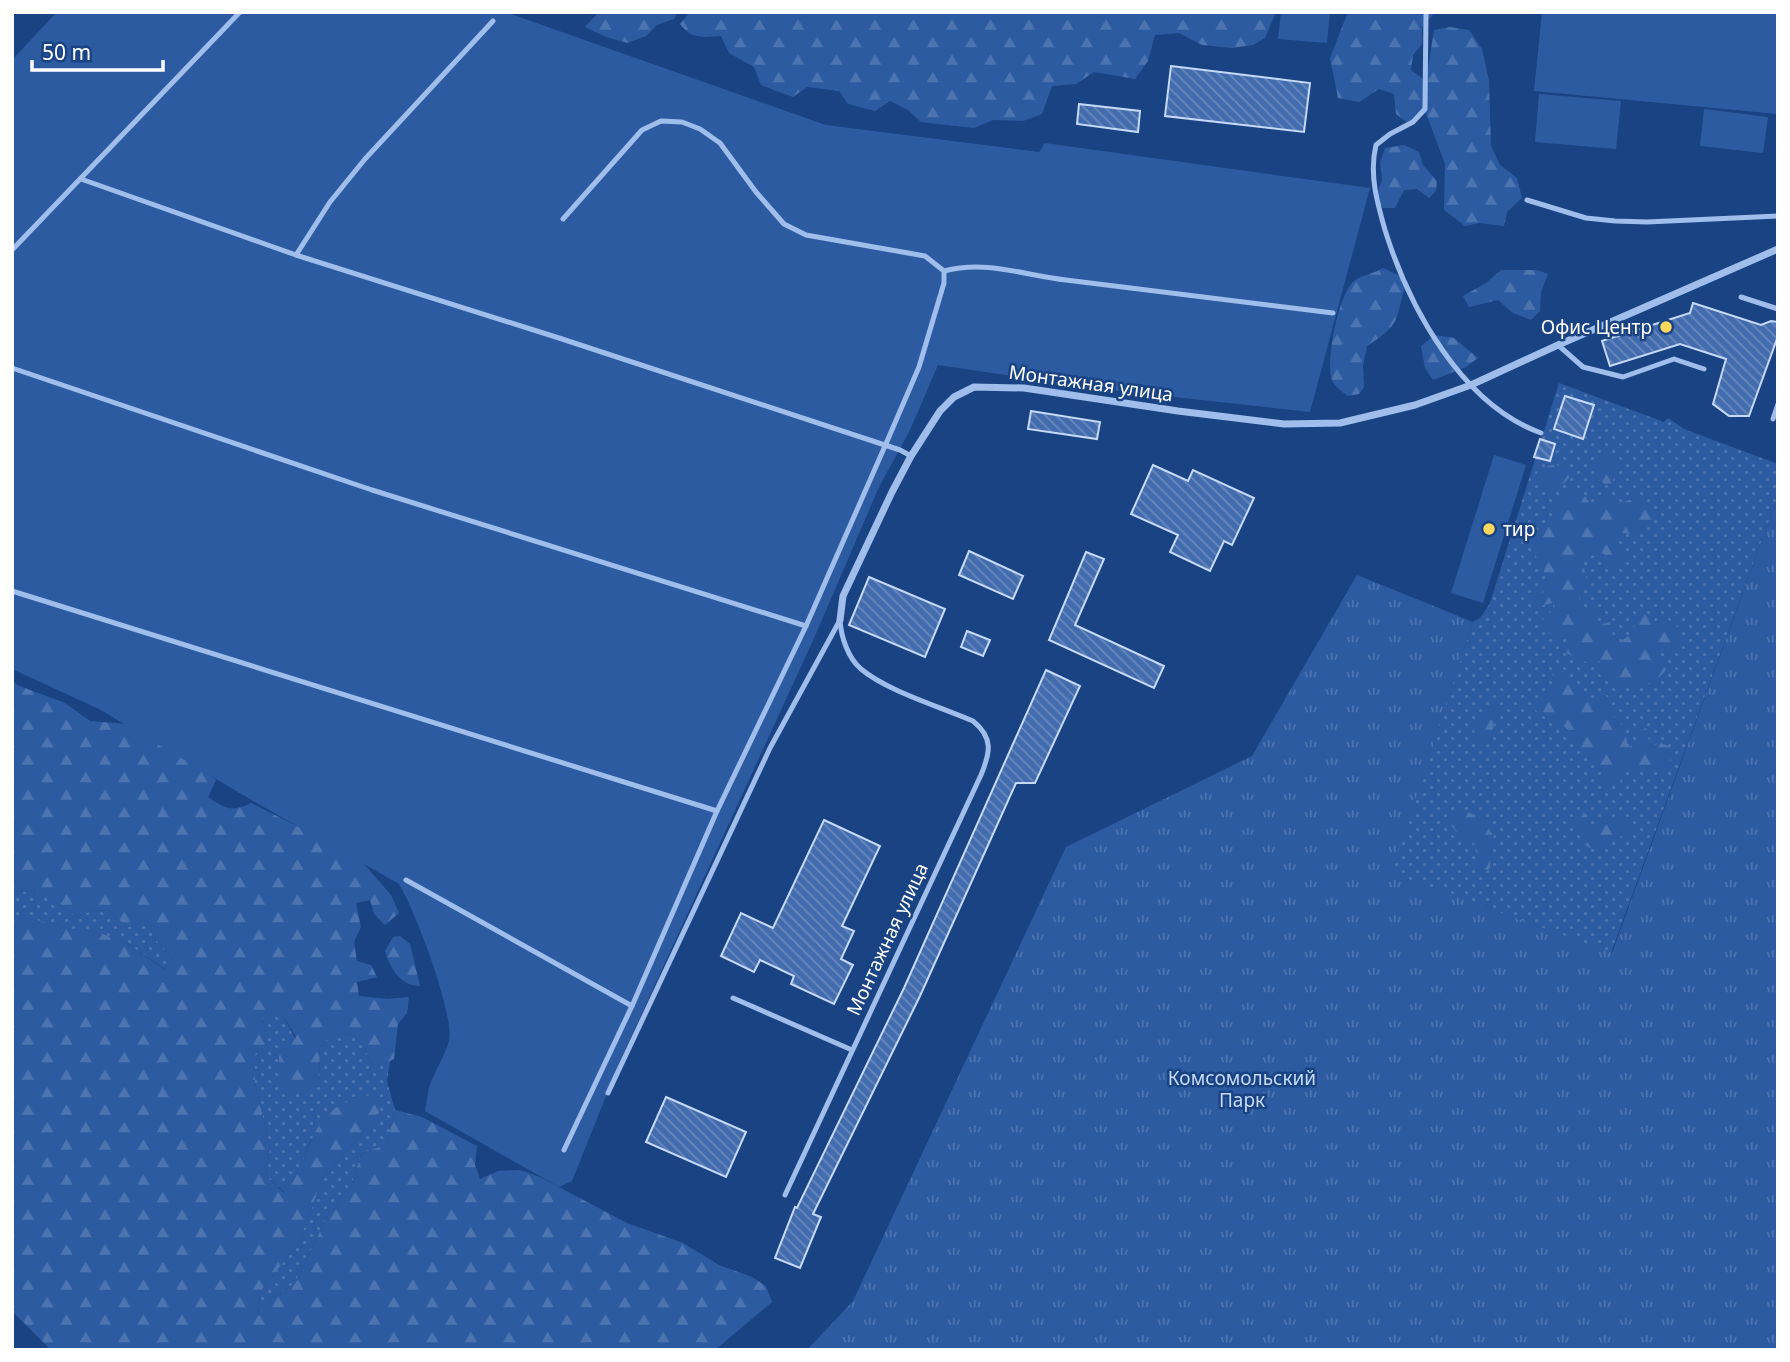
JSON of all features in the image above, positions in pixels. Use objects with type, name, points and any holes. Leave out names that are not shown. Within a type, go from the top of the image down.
[{"type":"street","name":"Монтажная улица","points":[[840,620],[844,596],[911,456],[940,411],[954,397],[974,387],[1024,388],[1284,424],[1317,424],[1362,418],[1415,405],[1471,385],[1778,249]]},
{"type":"lane","points":[[12,250],[240,12]]},
{"type":"lane","points":[[1426,12],[1425,109],[1413,122],[1376,145],[1373,167],[1378,206],[1392,253],[1408,291],[1440,346],[1471,385],[1511,419],[1541,433]]},
{"type":"lane","points":[[296,255],[330,202],[365,159],[493,21]]},
{"type":"lane","points":[[563,219],[642,130],[661,121],[682,122],[700,129],[720,143],[756,192],[784,224],[806,235],[925,256],[944,271]]},
{"type":"lane","points":[[81,179],[296,255],[572,342],[911,456]]},
{"type":"lane","points":[[1527,200],[1586,218],[1615,221],[1778,216]]},
{"type":"lane","points":[[944,271],[987,266],[1053,278],[1333,313]]},
{"type":"lane","points":[[564,1150],[632,1006],[717,811],[806,626],[885,446],[919,367],[944,283],[944,271]]},
{"type":"lane","points":[[1741,297],[1778,309]]},
{"type":"lane","points":[[1558,345],[1583,367],[1623,377],[1674,359],[1704,369]]},
{"type":"lane","points":[[12,368],[372,490],[806,626]]},
{"type":"lane","points":[[1773,419],[1778,404]]},
{"type":"lane","points":[[12,591],[717,811]]},
{"type":"lane","points":[[608,1093],[770,748],[840,620]]},
{"type":"lane","name":"Монтажная улица","points":[[785,1195],[986,763],[988,741],[984,730],[973,721],[879,682],[859,667],[849,653],[841,633],[840,620]]},
{"type":"lane","points":[[406,880],[632,1006]]},
{"type":"lane","points":[[733,998],[852,1050]]},
{"type":"green space","points":[[57,12],[505,12],[826,125],[1039,152],[1045,143],[1370,188],[1310,412],[1102,389],[938,365],[910,430],[879,487],[815,636],[620,1061],[572,1181],[559,1187],[425,1111],[430,1085],[449,1041],[449,1027],[432,961],[399,884],[99,709],[12,669],[12,60]]},
{"type":"green space","points":[[599,12],[678,12],[674,19],[657,25],[646,36],[628,43],[585,27]]},
{"type":"green space","points":[[690,12],[1276,12],[1265,38],[1253,45],[1232,48],[1202,45],[1179,33],[1155,35],[1148,61],[1135,79],[1094,72],[1076,84],[1052,86],[1042,114],[1023,121],[993,120],[974,128],[921,122],[908,110],[890,101],[875,111],[848,104],[839,91],[807,87],[793,97],[761,85],[754,67],[729,53],[721,36],[698,36],[684,29],[680,24]]},
{"type":"green space","points":[[1281,12],[1330,12],[1327,43],[1278,39]]},
{"type":"green space","points":[[1348,12],[1435,12],[1422,28],[1422,44],[1413,55],[1411,70],[1426,81],[1434,30],[1450,27],[1469,30],[1482,49],[1489,81],[1491,146],[1500,165],[1517,178],[1522,198],[1507,212],[1504,226],[1479,223],[1465,226],[1444,210],[1445,164],[1426,113],[1410,125],[1396,114],[1394,94],[1379,89],[1359,102],[1338,98],[1330,58]]},
{"type":"green space","points":[[1542,12],[1778,12],[1778,114],[1534,91]]},
{"type":"green space","points":[[1539,94],[1621,101],[1616,149],[1535,142]]},
{"type":"green space","points":[[1704,109],[1768,117],[1763,153],[1700,146]]},
{"type":"green space","points":[[1404,145],[1419,152],[1423,165],[1437,181],[1436,191],[1429,198],[1417,189],[1404,190],[1395,208],[1383,208],[1376,197],[1382,179],[1380,163],[1385,148]]},
{"type":"green space","points":[[1383,268],[1408,282],[1393,324],[1386,333],[1367,346],[1363,366],[1364,387],[1359,394],[1348,396],[1335,385],[1331,376],[1331,355],[1338,313],[1353,282]]},
{"type":"green space","points":[[1501,270],[1537,270],[1548,274],[1541,292],[1540,311],[1531,320],[1513,313],[1498,300],[1469,307],[1463,296],[1486,283]]},
{"type":"green space","points":[[1435,335],[1454,338],[1478,358],[1466,367],[1433,380],[1425,368],[1421,346]]},
{"type":"green space","points":[[1559,383],[1664,422],[1668,418],[1684,429],[1778,464],[1778,496],[1611,953],[1390,873],[1473,622],[1481,617],[1490,603]]},
{"type":"green space","points":[[1602,451],[1617,454],[1620,460],[1612,483],[1605,484],[1597,479],[1599,474],[1593,468],[1593,460]]},
{"type":"green space","name":"тир","points":[[1494,455],[1526,465],[1483,603],[1451,593]]},
{"type":"green space","points":[[1555,464],[1569,471],[1569,478],[1557,490],[1544,485],[1537,472]]},
{"type":"green space","points":[[1570,489],[1583,493],[1592,507],[1606,497],[1622,503],[1637,497],[1646,504],[1652,515],[1654,522],[1648,526],[1641,525],[1631,534],[1615,532],[1615,544],[1626,561],[1622,567],[1613,570],[1603,553],[1587,557],[1583,563],[1588,586],[1580,589],[1579,597],[1582,609],[1595,613],[1596,626],[1610,622],[1613,635],[1619,642],[1629,635],[1636,617],[1644,612],[1657,623],[1667,619],[1679,629],[1682,642],[1677,652],[1665,647],[1658,654],[1664,661],[1666,670],[1643,686],[1616,684],[1599,674],[1601,667],[1598,658],[1590,664],[1566,653],[1567,647],[1576,642],[1573,638],[1550,634],[1539,626],[1553,610],[1553,603],[1536,607],[1527,599],[1531,594],[1543,594],[1546,580],[1535,555],[1535,540],[1555,519],[1554,504]]},
{"type":"green space","name":"Комсомольский Парк","points":[[1778,496],[1778,1350],[807,1350],[853,1301],[1066,847],[1252,756],[1357,575],[1473,622],[1391,873],[1612,953]]},
{"type":"green space","points":[[1554,671],[1573,679],[1581,698],[1594,701],[1604,694],[1611,700],[1613,716],[1625,730],[1628,747],[1636,744],[1636,733],[1646,728],[1651,748],[1659,742],[1670,747],[1671,759],[1663,769],[1654,773],[1646,767],[1639,773],[1627,770],[1621,773],[1623,786],[1603,784],[1599,777],[1604,768],[1586,754],[1565,727],[1541,715],[1532,706],[1556,687],[1559,681],[1552,674]]},
{"type":"green space","points":[[12,680],[17,685],[65,703],[90,721],[128,724],[216,780],[208,797],[219,804],[233,808],[251,803],[357,856],[391,895],[399,913],[385,925],[374,914],[370,900],[356,903],[361,927],[354,942],[357,961],[371,965],[377,977],[357,982],[359,996],[387,999],[409,997],[407,1013],[398,1024],[394,1059],[374,1069],[365,1049],[353,1035],[331,1034],[320,1047],[319,1082],[303,1092],[279,1088],[279,1056],[296,1037],[283,1016],[263,1016],[266,1045],[255,1054],[255,1083],[270,1147],[266,1176],[284,1193],[317,1129],[338,1106],[379,1094],[379,1113],[322,1180],[299,1242],[260,1292],[258,1317],[271,1299],[295,1283],[329,1213],[352,1183],[361,1154],[387,1144],[395,1110],[422,1117],[477,1146],[475,1165],[480,1179],[498,1171],[520,1170],[540,1177],[627,1223],[683,1243],[719,1265],[752,1277],[766,1286],[772,1302],[715,1350],[51,1350],[12,1311],[12,916],[57,924],[73,933],[101,933],[126,943],[164,969],[173,959],[156,940],[147,921],[127,927],[108,910],[76,916],[40,894],[15,892],[12,889]]},
{"type":"green space","points":[[1489,706],[1496,709],[1501,717],[1495,723],[1487,745],[1477,744],[1474,734],[1476,724],[1480,722],[1483,709]]},
{"type":"green space","points":[[1460,807],[1485,825],[1495,840],[1490,848],[1490,868],[1484,874],[1478,871],[1475,844],[1461,837],[1450,824],[1452,812]]},
{"type":"green space","points":[[1577,811],[1583,811],[1594,828],[1617,815],[1625,821],[1630,831],[1602,848],[1591,849],[1580,841],[1580,830],[1574,815]]},
{"type":"green space","points":[[12,889],[16,892],[40,894],[76,916],[108,910],[127,927],[147,921],[156,940],[173,959],[165,969],[126,943],[101,933],[72,933],[57,924],[12,916]]},
{"type":"green space","points":[[400,936],[410,944],[420,986],[401,979],[387,957],[385,951],[393,937]]},
{"type":"green space","points":[[263,1015],[283,1016],[319,1082],[320,1047],[331,1034],[353,1035],[365,1049],[374,1069],[390,1061],[387,1081],[395,1110],[387,1144],[361,1154],[352,1183],[329,1213],[295,1283],[271,1299],[258,1319],[260,1292],[299,1242],[322,1180],[379,1113],[379,1094],[311,1139],[301,1165],[285,1193],[266,1176],[270,1147],[255,1083],[255,1054],[266,1045]]},
{"type":"building","points":[[1171,66],[1310,83],[1304,132],[1165,116]]},
{"type":"building","points":[[1079,104],[1140,111],[1138,132],[1077,124]]},
{"type":"building","points":[[1693,303],[1761,325],[1771,321],[1778,322],[1778,336],[1749,416],[1729,416],[1713,404],[1726,359],[1680,344],[1610,366],[1602,341],[1690,313]]},
{"type":"building","points":[[1565,396],[1594,405],[1583,439],[1554,429]]},
{"type":"building","points":[[1031,411],[1100,422],[1097,439],[1028,429]]},
{"type":"building","points":[[1540,439],[1555,444],[1550,461],[1534,457]]},
{"type":"building","points":[[1153,465],[1188,481],[1193,470],[1254,498],[1232,545],[1224,541],[1210,571],[1170,552],[1178,535],[1131,514]]},
{"type":"building","points":[[969,551],[1023,576],[1013,599],[959,575]]},
{"type":"building","points":[[1086,552],[1104,559],[1075,625],[1164,666],[1154,688],[1049,640]]},
{"type":"building","points":[[869,577],[945,609],[925,657],[849,625]]},
{"type":"building","points":[[967,631],[990,640],[983,656],[961,647]]},
{"type":"building","points":[[1046,670],[1080,686],[1035,783],[1016,783],[920,996],[813,1214],[821,1217],[800,1268],[775,1258],[795,1207],[797,1208],[904,988]]},
{"type":"building","points":[[824,820],[880,846],[842,926],[854,931],[841,959],[853,965],[834,1004],[791,984],[794,976],[760,960],[754,972],[721,956],[741,913],[773,928]]},
{"type":"building","points":[[666,1097],[746,1132],[726,1177],[646,1142]]},
{"type":"place","name":"Офис Центр","points":[[1666,327]]},
{"type":"place","name":"тир","points":[[1489,529]]}]
